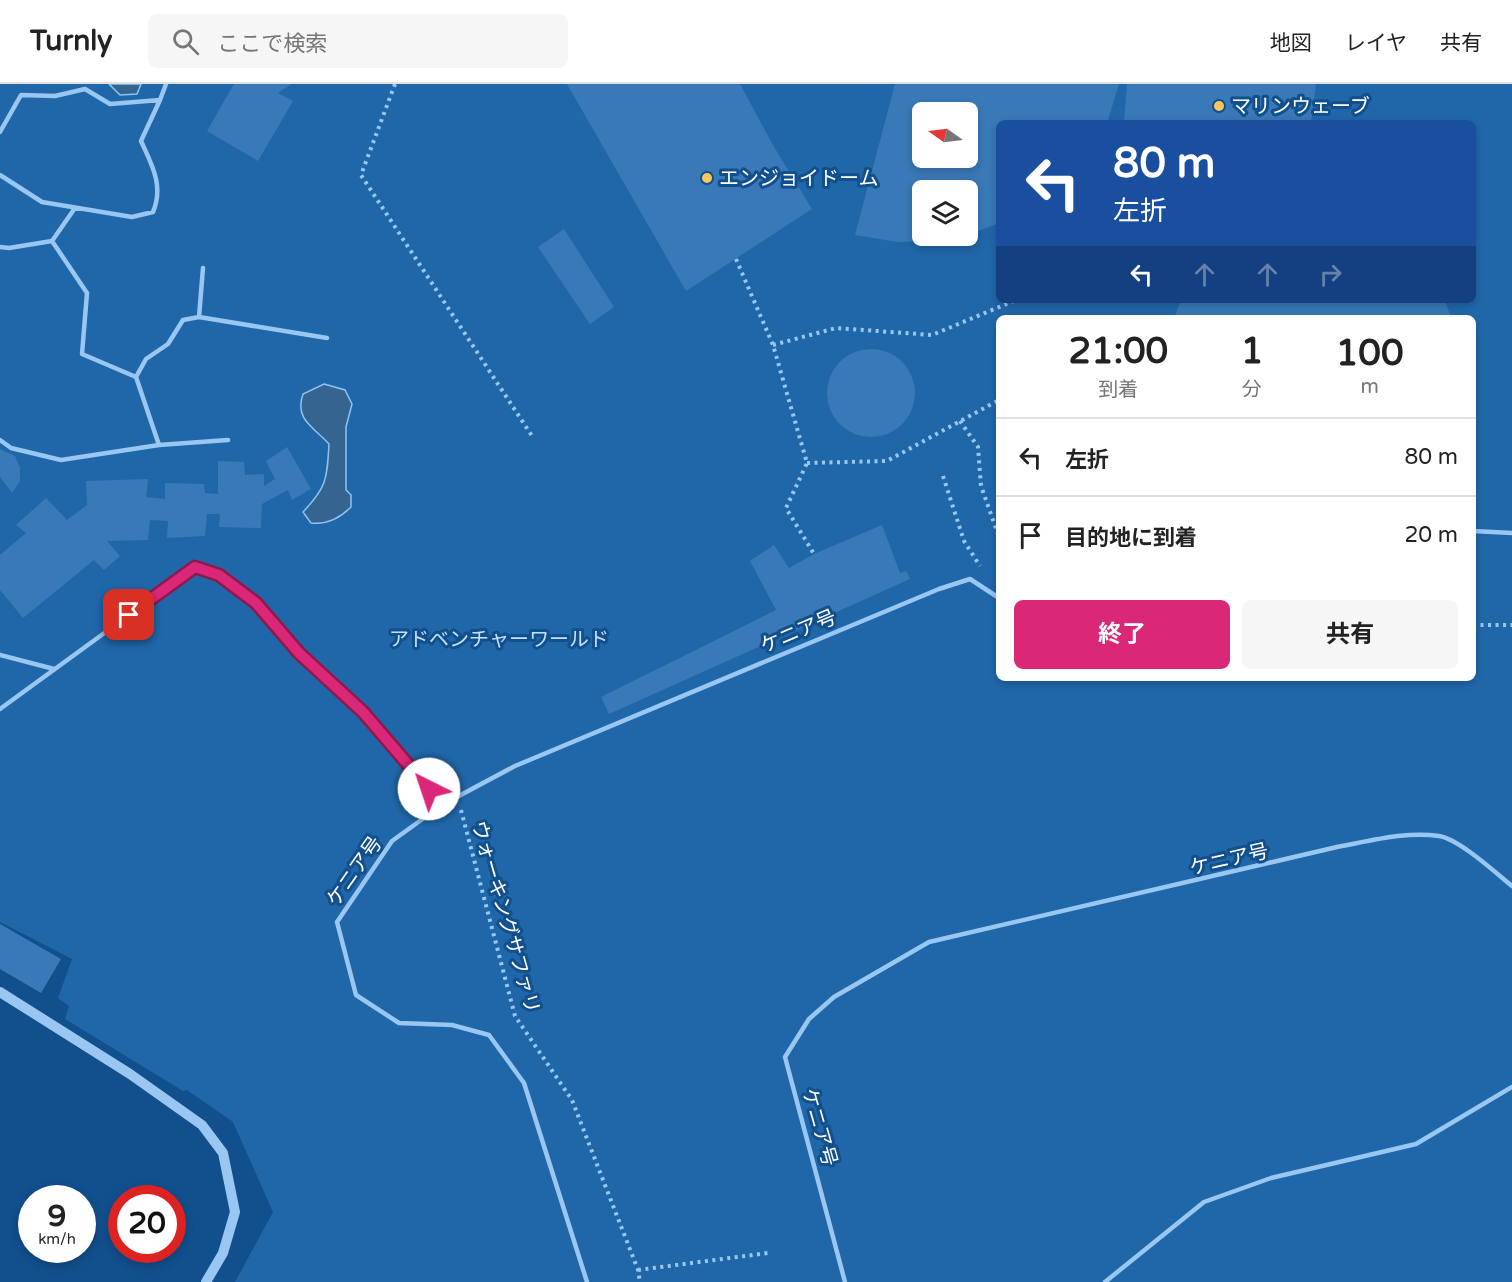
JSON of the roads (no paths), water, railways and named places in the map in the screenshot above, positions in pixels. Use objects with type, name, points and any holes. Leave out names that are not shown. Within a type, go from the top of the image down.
[{"type":"street","points":[[0,992],[130,1074],[202,1125],[223,1153],[235,1212],[223,1253],[206,1282]]},
{"type":"lane","points":[[0,175],[42,202],[132,217],[153,212],[159,198],[156,174],[141,141],[166,84]]},
{"type":"lane","points":[[0,132],[21,95],[55,96],[85,89],[110,104],[160,100]]},
{"type":"lane","points":[[0,247],[52,241],[75,208]]},
{"type":"lane","points":[[52,241],[87,293],[82,354],[136,377]]},
{"type":"lane","points":[[199,317],[203,268]]},
{"type":"lane","points":[[159,445],[136,377],[146,359],[168,344],[183,320],[199,317],[327,338]]},
{"type":"lane","points":[[0,440],[11,448],[61,460],[159,445],[228,440]]},
{"type":"lane","points":[[1476,531],[1512,533]]},
{"type":"lane","points":[[0,709],[195,567],[219,575],[256,603],[299,653],[363,712],[442,804]]},
{"type":"lane","name":"ケニア号","points":[[587,1282],[524,1083],[489,1035],[452,1025],[399,1023],[356,995],[337,922],[392,841],[442,804],[515,766],[939,589],[970,579],[996,596]]},
{"type":"lane","points":[[0,655],[54,669]]},
{"type":"lane","name":"ケニア号","points":[[845,1282],[785,1057],[809,1019],[834,997],[929,942],[1337,847],[1395,836],[1441,836],[1473,855],[1512,886]]},
{"type":"lane","points":[[1105,1282],[1204,1202],[1271,1178],[1416,1144],[1512,1087]]},
{"type":"place","name":"マリンウェーブ","points":[[1219,106]]},
{"type":"place","name":"エンジョイドーム","points":[[707,178]]},
{"type":"park label","name":"アドベンチャーワールド","points":[[499,639]]}]
